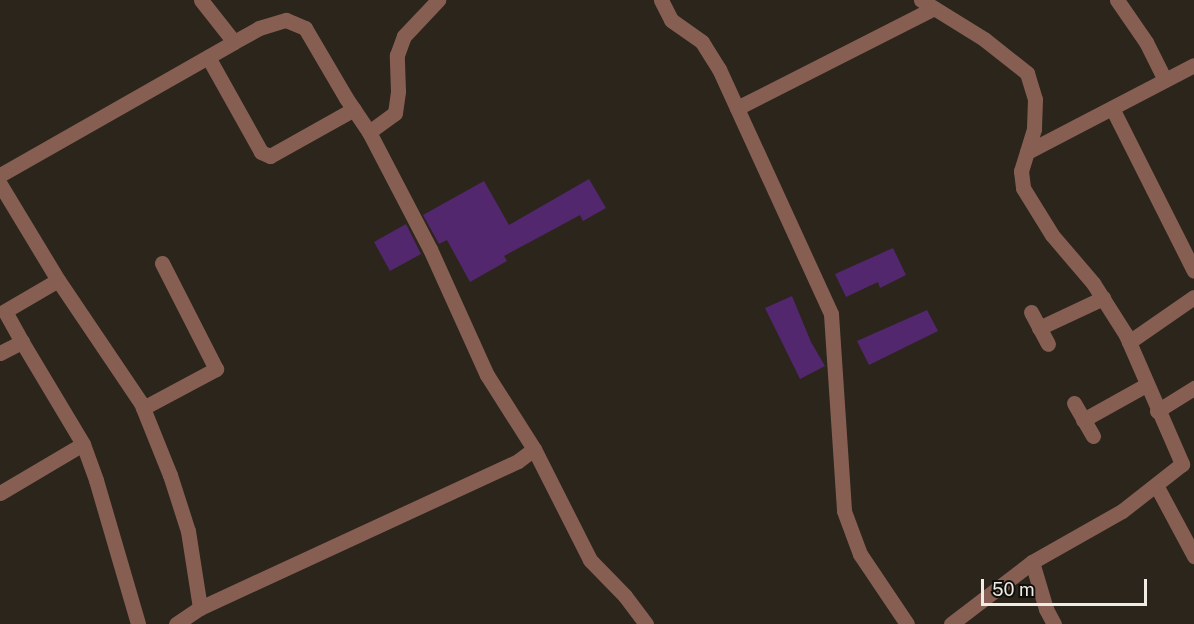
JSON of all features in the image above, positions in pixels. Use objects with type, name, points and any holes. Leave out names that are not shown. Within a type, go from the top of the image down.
[{"type":"street","points":[[201,0],[234,42]]},
{"type":"street","points":[[369,132],[395,113],[398,91],[397,55],[404,36],[438,0]]},
{"type":"street","points":[[662,0],[671,20],[702,42],[737,108],[831,314],[844,511],[860,554],[907,624]]},
{"type":"street","points":[[1117,0],[1146,42],[1165,80]]},
{"type":"street","points":[[737,108],[928,4],[984,39],[1027,73],[1035,99],[1034,129],[1021,171],[1023,188],[1053,235],[1103,298],[1129,342],[1157,411],[1182,464],[1122,512],[1032,562],[951,624]]},
{"type":"street","points":[[0,175],[260,28],[286,20],[305,28],[369,132],[430,249],[487,375],[534,449],[590,560],[625,596],[646,624]]},
{"type":"street","points":[[208,57],[261,152],[270,156],[354,109]]},
{"type":"street","points":[[1027,152],[1194,65]]},
{"type":"street","points":[[1112,108],[1194,271]]},
{"type":"street","points":[[0,184],[58,280],[143,408],[170,475],[188,531],[200,608]]},
{"type":"street","points":[[143,408],[216,369],[162,263]]},
{"type":"street","points":[[58,280],[4,311],[83,444],[96,480],[138,624]]},
{"type":"street","points":[[1129,342],[1194,297]]},
{"type":"street","points":[[1039,328],[1103,298]]},
{"type":"street","points":[[1031,312],[1048,344]]},
{"type":"street","points":[[0,353],[22,342]]},
{"type":"street","points":[[1083,420],[1146,385]]},
{"type":"street","points":[[1157,411],[1194,388]]},
{"type":"street","points":[[1074,402],[1093,436]]},
{"type":"street","points":[[0,493],[83,444]]},
{"type":"street","points":[[176,624],[200,608],[518,461],[534,449]]},
{"type":"street","points":[[1156,485],[1194,556]]},
{"type":"street","points":[[1032,562],[1046,609],[1054,624]]},
{"type":"building","points":[[589,179],[606,208],[583,221],[580,215],[504,256],[507,261],[470,282],[447,240],[439,244],[423,215],[484,181],[509,225]]},
{"type":"building","points":[[406,224],[421,254],[390,271],[374,242]]},
{"type":"building","points":[[893,248],[906,275],[880,288],[878,282],[846,297],[835,274]]},
{"type":"building","points":[[792,296],[811,342],[825,366],[800,379],[765,308]]},
{"type":"building","points":[[927,310],[938,331],[869,365],[857,341]]}]
